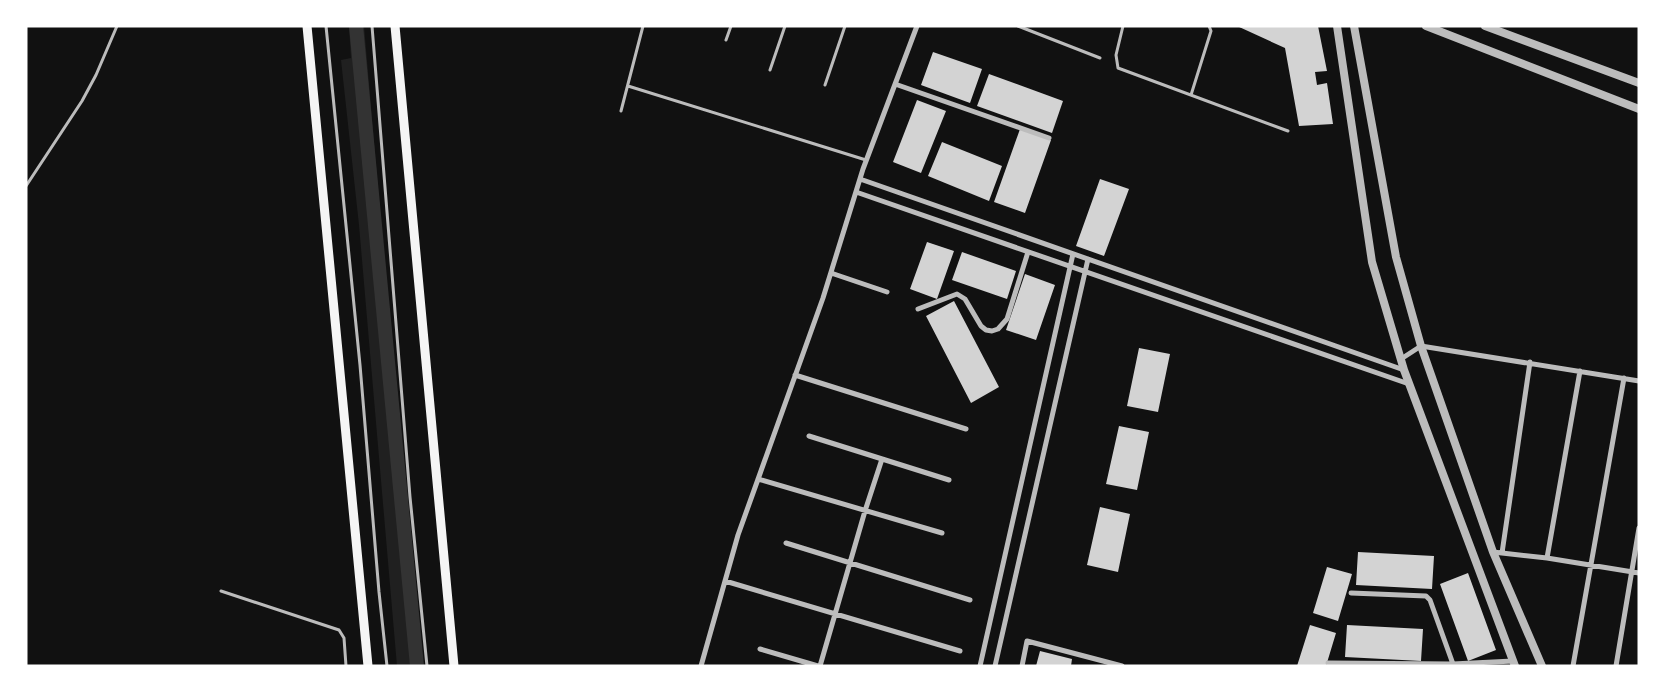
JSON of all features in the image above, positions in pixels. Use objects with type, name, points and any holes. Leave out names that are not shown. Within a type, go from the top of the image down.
[{"type":"main road","points":[[307,26],[368,666]]},
{"type":"main road","points":[[395,26],[454,666]]},
{"type":"street","points":[[701,666],[738,534],[831,273],[860,179],[917,26]]},
{"type":"street","points":[[1328,664],[1514,664],[1404,370],[1372,262],[1337,26]]},
{"type":"street","points":[[1354,26],[1396,257],[1420,346],[1493,552],[1542,666]]},
{"type":"street","points":[[1426,26],[1639,109]]},
{"type":"street","points":[[1485,26],[1639,83]]},
{"type":"street","points":[[895,84],[1049,138]]},
{"type":"street","points":[[860,179],[1404,370]]},
{"type":"street","points":[[856,192],[1410,384]]},
{"type":"street","points":[[918,309],[957,294],[965,298],[981,326],[992,332],[998,329],[1007,319],[1028,252]]},
{"type":"street","points":[[980,666],[1073,254]]},
{"type":"street","points":[[996,666],[1088,259]]},
{"type":"street","points":[[831,273],[886,292]]},
{"type":"street","points":[[1401,360],[1420,346],[1530,362],[1639,381]]},
{"type":"street","points":[[1502,553],[1530,362]]},
{"type":"street","points":[[1547,558],[1580,371]]},
{"type":"street","points":[[795,375],[966,429]]},
{"type":"street","points":[[1573,666],[1624,378]]},
{"type":"street","points":[[809,436],[949,480]]},
{"type":"street","points":[[760,649],[819,666],[882,459]]},
{"type":"street","points":[[758,479],[942,533]]},
{"type":"street","points":[[1616,666],[1639,528]]},
{"type":"street","points":[[786,543],[970,600]]},
{"type":"street","points":[[1493,552],[1591,564],[1639,573]]},
{"type":"street","points":[[724,582],[960,651]]},
{"type":"street","points":[[1351,593],[1426,596],[1430,600],[1453,664]]},
{"type":"street","points":[[1022,666],[1027,641],[1122,666]]},
{"type":"lane","points":[[26,186],[82,101],[96,75],[117,26]]},
{"type":"lane","points":[[326,26],[360,365],[378,592],[387,666]]},
{"type":"lane","points":[[372,26],[410,497],[426,666]]},
{"type":"lane","points":[[621,111],[643,26]]},
{"type":"lane","points":[[726,40],[731,26]]},
{"type":"lane","points":[[770,70],[785,26]]},
{"type":"lane","points":[[825,86],[845,26]]},
{"type":"lane","points":[[1018,26],[1100,58]]},
{"type":"lane","points":[[1123,26],[1116,55],[1118,68],[1288,130]]},
{"type":"lane","points":[[1191,94],[1211,31],[1209,26]]},
{"type":"lane","points":[[628,86],[867,160]]},
{"type":"lane","points":[[221,591],[339,630],[344,638],[346,666]]},
{"type":"shaded area","points":[[349,26],[364,26],[394,373],[398,492],[412,666],[397,666],[359,225],[341,60],[351,58]]},
{"type":"building","points":[[1237,26],[1318,26],[1327,71],[1315,72],[1317,85],[1327,83],[1333,124],[1299,126],[1285,48]]},
{"type":"building","points":[[933,52],[982,69],[970,103],[921,85]]},
{"type":"building","points":[[989,74],[1063,101],[1052,133],[977,106]]},
{"type":"building","points":[[917,100],[946,111],[921,173],[893,162]]},
{"type":"building","points":[[1020,129],[1051,140],[1025,213],[994,202]]},
{"type":"building","points":[[942,142],[1002,166],[989,201],[928,176]]},
{"type":"building","points":[[1100,179],[1129,189],[1104,256],[1076,246]]},
{"type":"building","points":[[927,242],[954,251],[937,299],[910,289]]},
{"type":"building","points":[[962,252],[1016,271],[1007,299],[952,280]]},
{"type":"building","points":[[1025,274],[1055,285],[1036,340],[1006,330]]},
{"type":"building","points":[[954,301],[999,387],[971,403],[926,316]]},
{"type":"building","points":[[1139,348],[1170,354],[1158,412],[1127,406]]},
{"type":"building","points":[[1119,426],[1149,432],[1137,490],[1106,484]]},
{"type":"building","points":[[1100,507],[1130,514],[1118,572],[1087,565]]},
{"type":"building","points":[[1358,552],[1434,556],[1432,589],[1356,585]]},
{"type":"building","points":[[1327,567],[1352,574],[1338,621],[1313,613]]},
{"type":"building","points":[[1468,573],[1496,650],[1468,661],[1440,584]]},
{"type":"building","points":[[1310,625],[1336,633],[1326,666],[1297,666]]},
{"type":"building","points":[[1347,625],[1423,629],[1421,661],[1345,657]]},
{"type":"building","points":[[1040,651],[1072,659],[1071,666],[1036,666]]},
{"type":"waterway","points":[[356,26],[417,666]]}]
